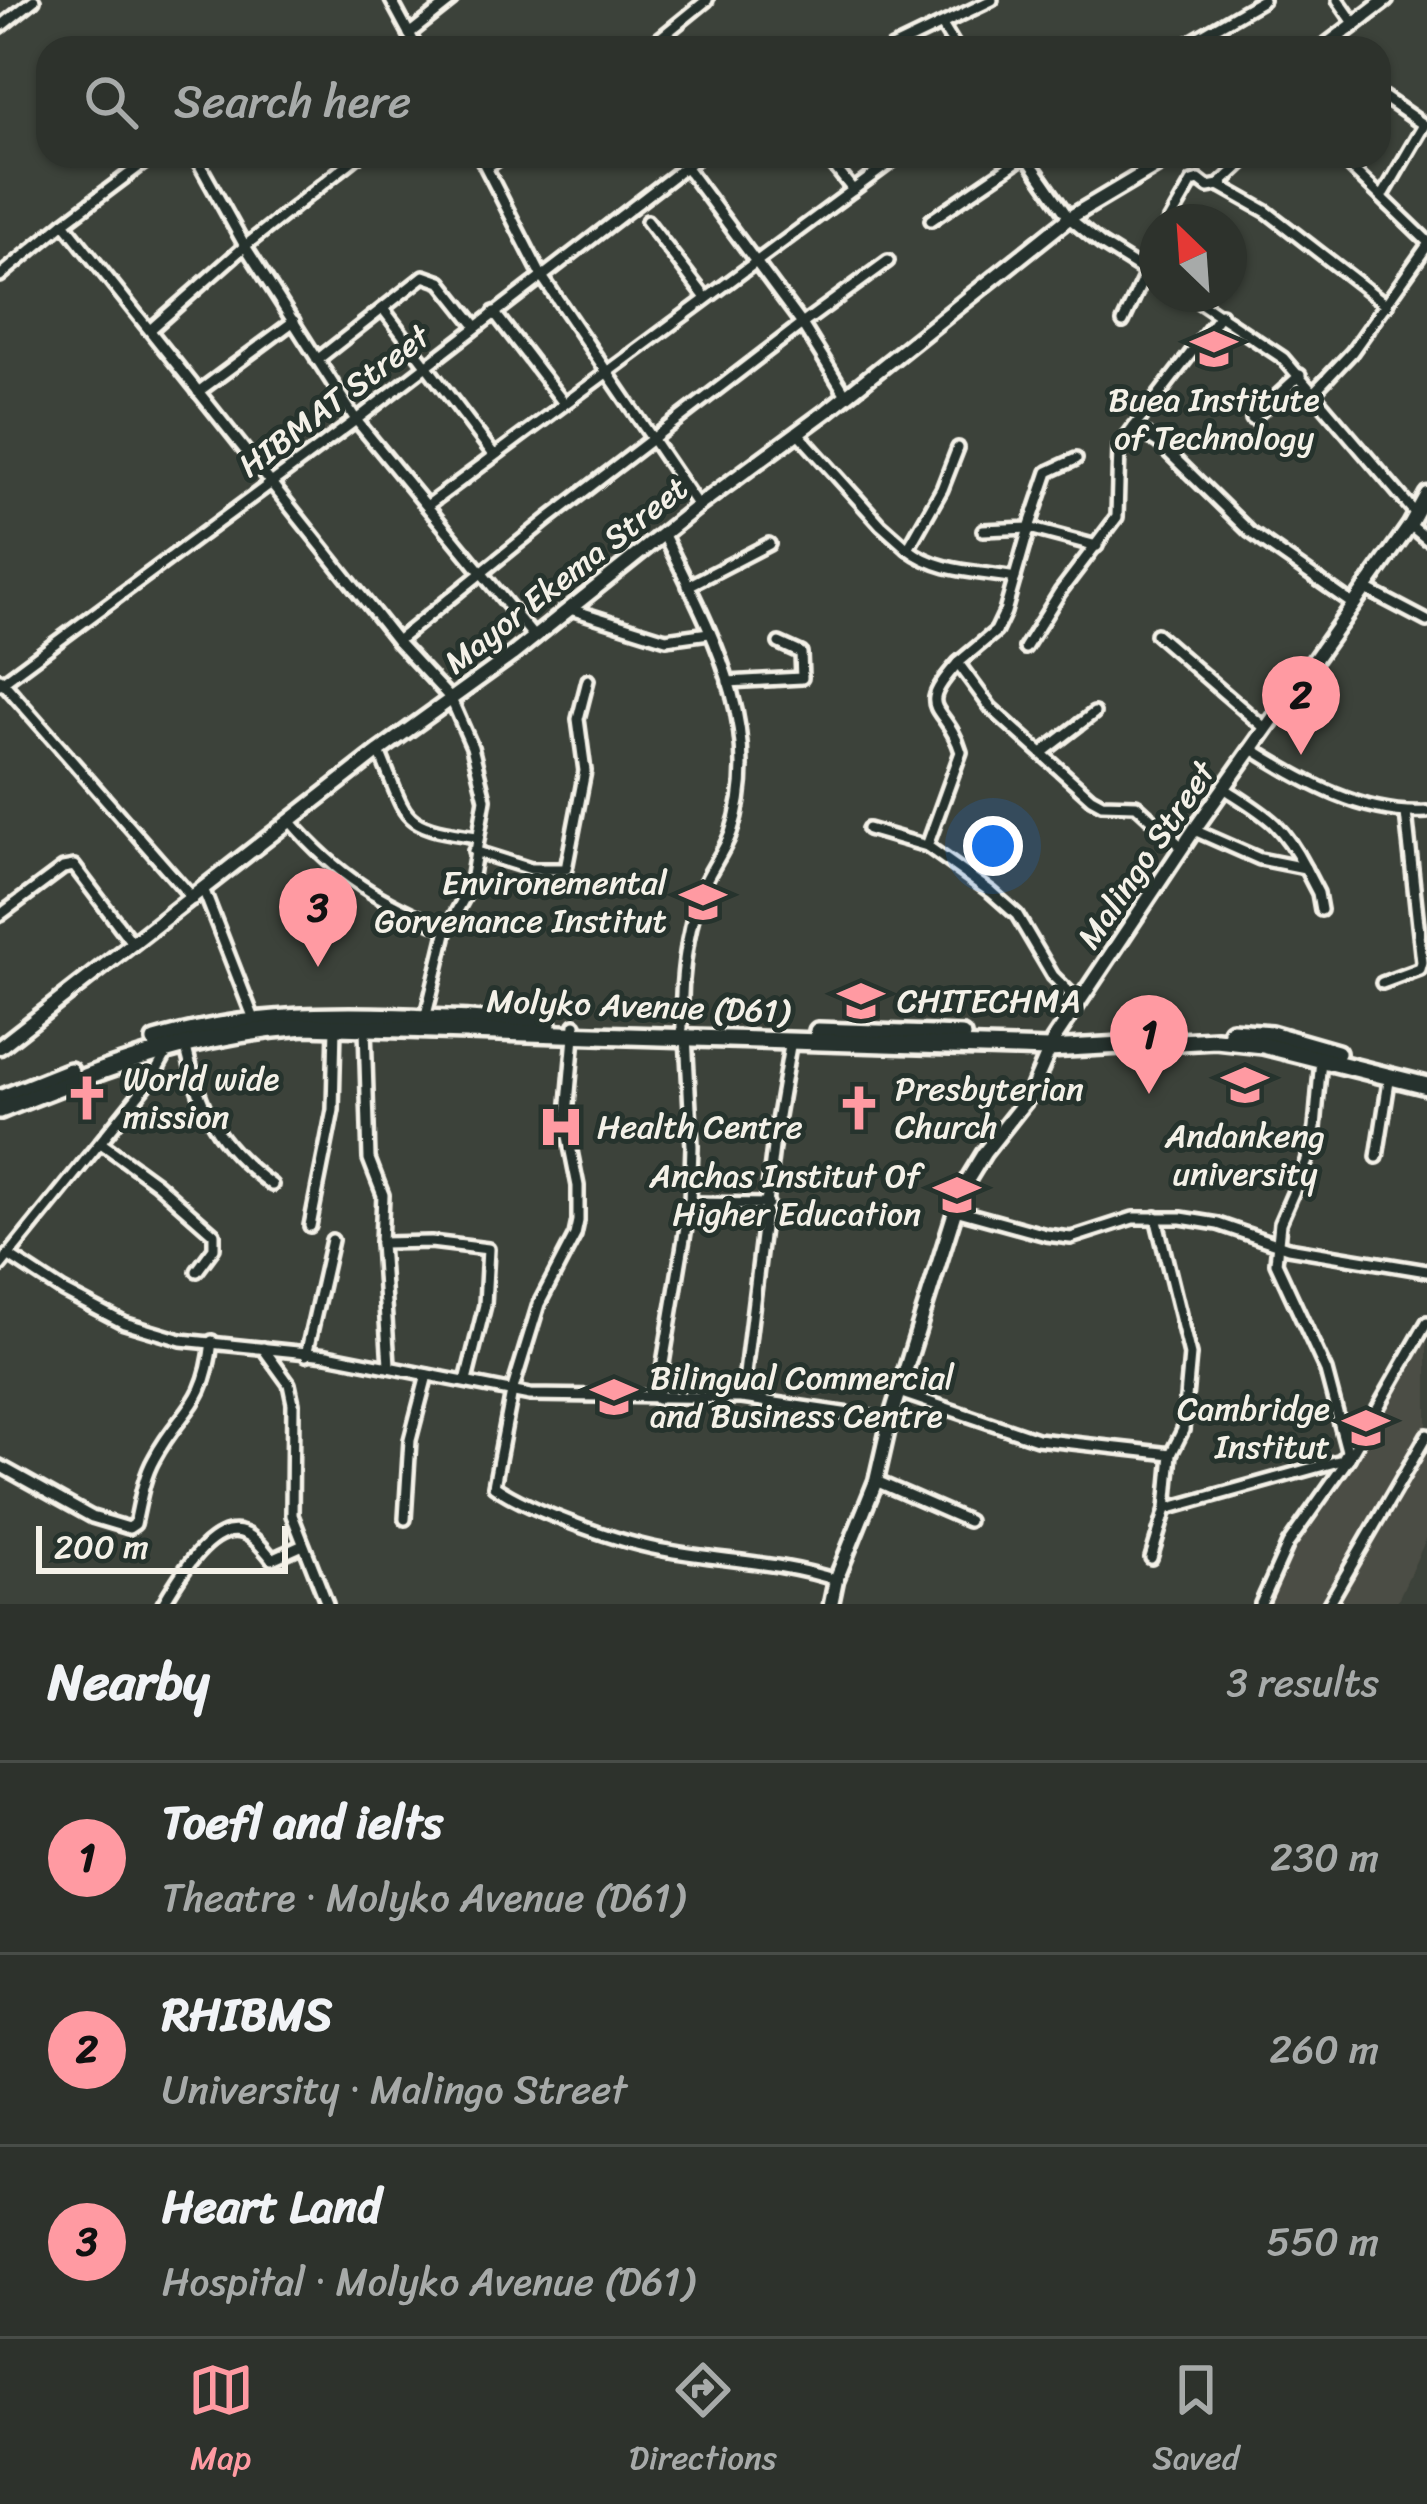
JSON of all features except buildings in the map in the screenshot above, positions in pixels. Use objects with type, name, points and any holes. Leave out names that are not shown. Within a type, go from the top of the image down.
[{"type":"highway","name":"Molyko Avenue (D61)","points":[[0,1099],[144,1044],[254,1018],[425,1018],[576,1029]]},
{"type":"highway","name":"Molyko Avenue (D61)","points":[[0,1110],[177,1045],[258,1030],[335,1027],[576,1029],[1051,1045],[1176,1031],[1271,1034],[1427,1076]]},
{"type":"highway","name":"Molyko Avenue (D61)","points":[[684,1032],[791,1040],[1051,1045],[1224,1041],[1263,1045],[1427,1086]]},
{"type":"street","points":[[0,27],[34,0]]},
{"type":"street","points":[[391,0],[409,34],[452,0]]},
{"type":"street","points":[[664,36],[707,0]]},
{"type":"street","points":[[918,36],[992,0]]},
{"type":"street","points":[[1201,36],[1263,0]]},
{"type":"street","points":[[1338,0],[1354,23]]},
{"type":"street","points":[[1338,36],[1386,0]]},
{"type":"street","points":[[942,25],[949,36]]},
{"type":"street","points":[[1382,197],[1424,125],[1391,102]]},
{"type":"street","points":[[0,276],[137,168]]},
{"type":"street","points":[[202,168],[356,420],[535,638]]},
{"type":"street","points":[[151,328],[343,168]]},
{"type":"street","points":[[488,168],[541,275],[698,506]]},
{"type":"street","name":"HIBMAT Street","points":[[1,682],[273,483],[682,168]]},
{"type":"street","points":[[687,168],[802,325],[846,395]]},
{"type":"street","points":[[836,168],[853,190]]},
{"type":"street","points":[[428,505],[883,168]]},
{"type":"street","points":[[932,220],[1008,168]]},
{"type":"street","points":[[1034,168],[1069,218],[1139,267]]},
{"type":"street","name":"Mayor Ekema Street","points":[[0,1047],[379,751],[535,638],[1069,218],[1152,168]]},
{"type":"street","points":[[1179,204],[1192,182],[1219,185],[1237,168]]},
{"type":"street","points":[[1315,391],[1352,352],[1427,243],[1352,168]]},
{"type":"street","points":[[1219,185],[1268,212],[1387,305]]},
{"type":"street","points":[[647,221],[706,298]]},
{"type":"street","points":[[64,224],[398,641],[451,699],[485,799],[470,887],[447,929],[425,1018]]},
{"type":"street","points":[[398,641],[652,438],[888,261]]},
{"type":"street","points":[[317,360],[424,277],[433,277],[476,326]]},
{"type":"street","points":[[1123,322],[1139,297]]},
{"type":"street","points":[[384,310],[494,455]]},
{"type":"street","points":[[494,312],[563,402]]},
{"type":"street","points":[[1218,312],[1283,358],[1315,391],[1427,539]]},
{"type":"street","points":[[1025,647],[1117,517],[1119,447],[1221,314]]},
{"type":"street","points":[[198,392],[294,321]]},
{"type":"street","points":[[1252,419],[1300,375]]},
{"type":"street","points":[[1134,427],[1159,442],[1250,532],[1354,605]]},
{"type":"street","points":[[797,432],[881,525],[922,560],[946,569],[1015,578]]},
{"type":"street","points":[[908,549],[942,489],[958,448]]},
{"type":"street","points":[[927,846],[961,752],[933,701],[934,689],[996,631],[1048,472],[1076,459]]},
{"type":"street","name":"Malingo Street","points":[[831,1604],[876,1481],[890,1420],[955,1210],[978,1161],[1030,1095],[1051,1045],[1079,1002],[1427,494]]},
{"type":"street","points":[[983,530],[1029,528],[1097,546]]},
{"type":"street","points":[[657,1399],[690,1203],[692,1146],[681,985],[703,886],[732,830],[742,731],[709,633],[663,533]]},
{"type":"street","points":[[688,586],[770,544]]},
{"type":"street","points":[[1366,589],[1427,621]]},
{"type":"street","points":[[569,608],[594,620],[665,639],[709,633]]},
{"type":"street","points":[[1156,634],[1266,729]]},
{"type":"street","points":[[728,682],[802,678],[801,653],[779,643]]},
{"type":"street","points":[[958,663],[991,708],[1096,802],[1136,805],[1183,848]]},
{"type":"street","points":[[474,850],[531,869],[566,869],[585,771],[578,719],[588,680]]},
{"type":"street","points":[[1,682],[198,895],[254,1018]]},
{"type":"street","points":[[1042,752],[1094,713]]},
{"type":"street","points":[[1252,749],[1342,796],[1394,814],[1427,812]]},
{"type":"street","points":[[379,751],[404,812],[415,825],[477,837]]},
{"type":"street","points":[[1224,788],[1275,820],[1287,834],[1312,878],[1322,910]]},
{"type":"street","points":[[1382,983],[1420,969],[1422,962],[1406,813]]},
{"type":"street","points":[[291,822],[339,872],[393,907],[447,929]]},
{"type":"street","points":[[868,829],[927,846],[1017,915],[1053,976],[1079,1002]]},
{"type":"street","points":[[1194,830],[1260,859],[1305,868]]},
{"type":"street","points":[[0,915],[64,868],[74,866],[133,944]]},
{"type":"street","points":[[310,1226],[333,1110],[335,1027]]},
{"type":"street","points":[[365,1028],[369,1159],[383,1195],[381,1243],[389,1366]]},
{"type":"street","points":[[576,1029],[566,1126],[579,1192],[578,1221],[539,1304],[512,1392],[492,1482],[497,1490],[653,1548],[749,1561],[836,1580]]},
{"type":"street","points":[[742,1398],[791,1040]]},
{"type":"street","points":[[0,1266],[177,1045]]},
{"type":"street","points":[[177,1045],[225,1146],[272,1185]]},
{"type":"street","points":[[1322,1060],[1310,1153],[1280,1223],[1276,1264],[1326,1371],[1348,1455]]},
{"type":"street","points":[[1377,1157],[1390,1075]]},
{"type":"street","points":[[101,1143],[157,1183],[214,1234],[214,1248],[197,1271]]},
{"type":"street","points":[[690,1203],[768,1204]]},
{"type":"street","points":[[955,1210],[1071,1238],[1133,1218],[1218,1224],[1278,1243],[1427,1271]]},
{"type":"street","points":[[1151,1558],[1166,1509],[1171,1454],[1183,1430],[1190,1344],[1156,1217]]},
{"type":"street","points":[[306,1354],[332,1240]]},
{"type":"street","points":[[381,1243],[430,1242],[488,1249],[484,1306],[466,1381]]},
{"type":"street","points":[[8,1255],[124,1323],[171,1339],[389,1366],[512,1392],[742,1398],[890,1420]]},
{"type":"street","points":[[1261,1604],[1288,1544],[1348,1455],[1427,1322]]},
{"type":"street","points":[[0,1466],[92,1517],[129,1528],[153,1460],[198,1399],[207,1378],[212,1341]]},
{"type":"street","points":[[262,1348],[289,1384],[293,1402],[290,1501],[303,1545],[318,1572],[324,1603]]},
{"type":"street","points":[[405,1520],[410,1440],[427,1375]]},
{"type":"street","points":[[899,1391],[1037,1439],[1171,1454]]},
{"type":"street","points":[[1328,1604],[1427,1436]]},
{"type":"street","points":[[1166,1509],[1348,1455]]},
{"type":"street","points":[[876,1481],[968,1521]]},
{"type":"street","points":[[163,1604],[198,1551],[225,1535],[248,1534],[272,1559],[303,1545]]},
{"type":"shaded area","points":[[1427,1328],[1427,1537],[1396,1604],[1267,1604],[1288,1549]]},
{"type":"place","name":"Buea Institute of Technology","points":[[1214,349]]},
{"type":"place","name":"RHIBMS","points":[[1301,755]]},
{"type":"place","name":"Environemental Gorvenance Institut","points":[[703,902]]},
{"type":"place","name":"Heart Land","points":[[318,967]]},
{"type":"place","name":"CHITECHMA","points":[[861,1001]]},
{"type":"place","name":"Andankeng university","points":[[1245,1085]]},
{"type":"place","name":"Toefl and ielts","points":[[1149,1094]]},
{"type":"place","name":"World wide mission","points":[[87,1098]]},
{"type":"place","name":"Presbyterian Church","points":[[859,1108]]},
{"type":"place","name":"Health Centre","points":[[561,1127]]},
{"type":"place","name":"Anchas Institut Of Higher Education","points":[[957,1195]]},
{"type":"place","name":"Bilingual Commercial and Business Centre","points":[[614,1397]]},
{"type":"place","name":"Cambridge Institut","points":[[1366,1428]]}]
